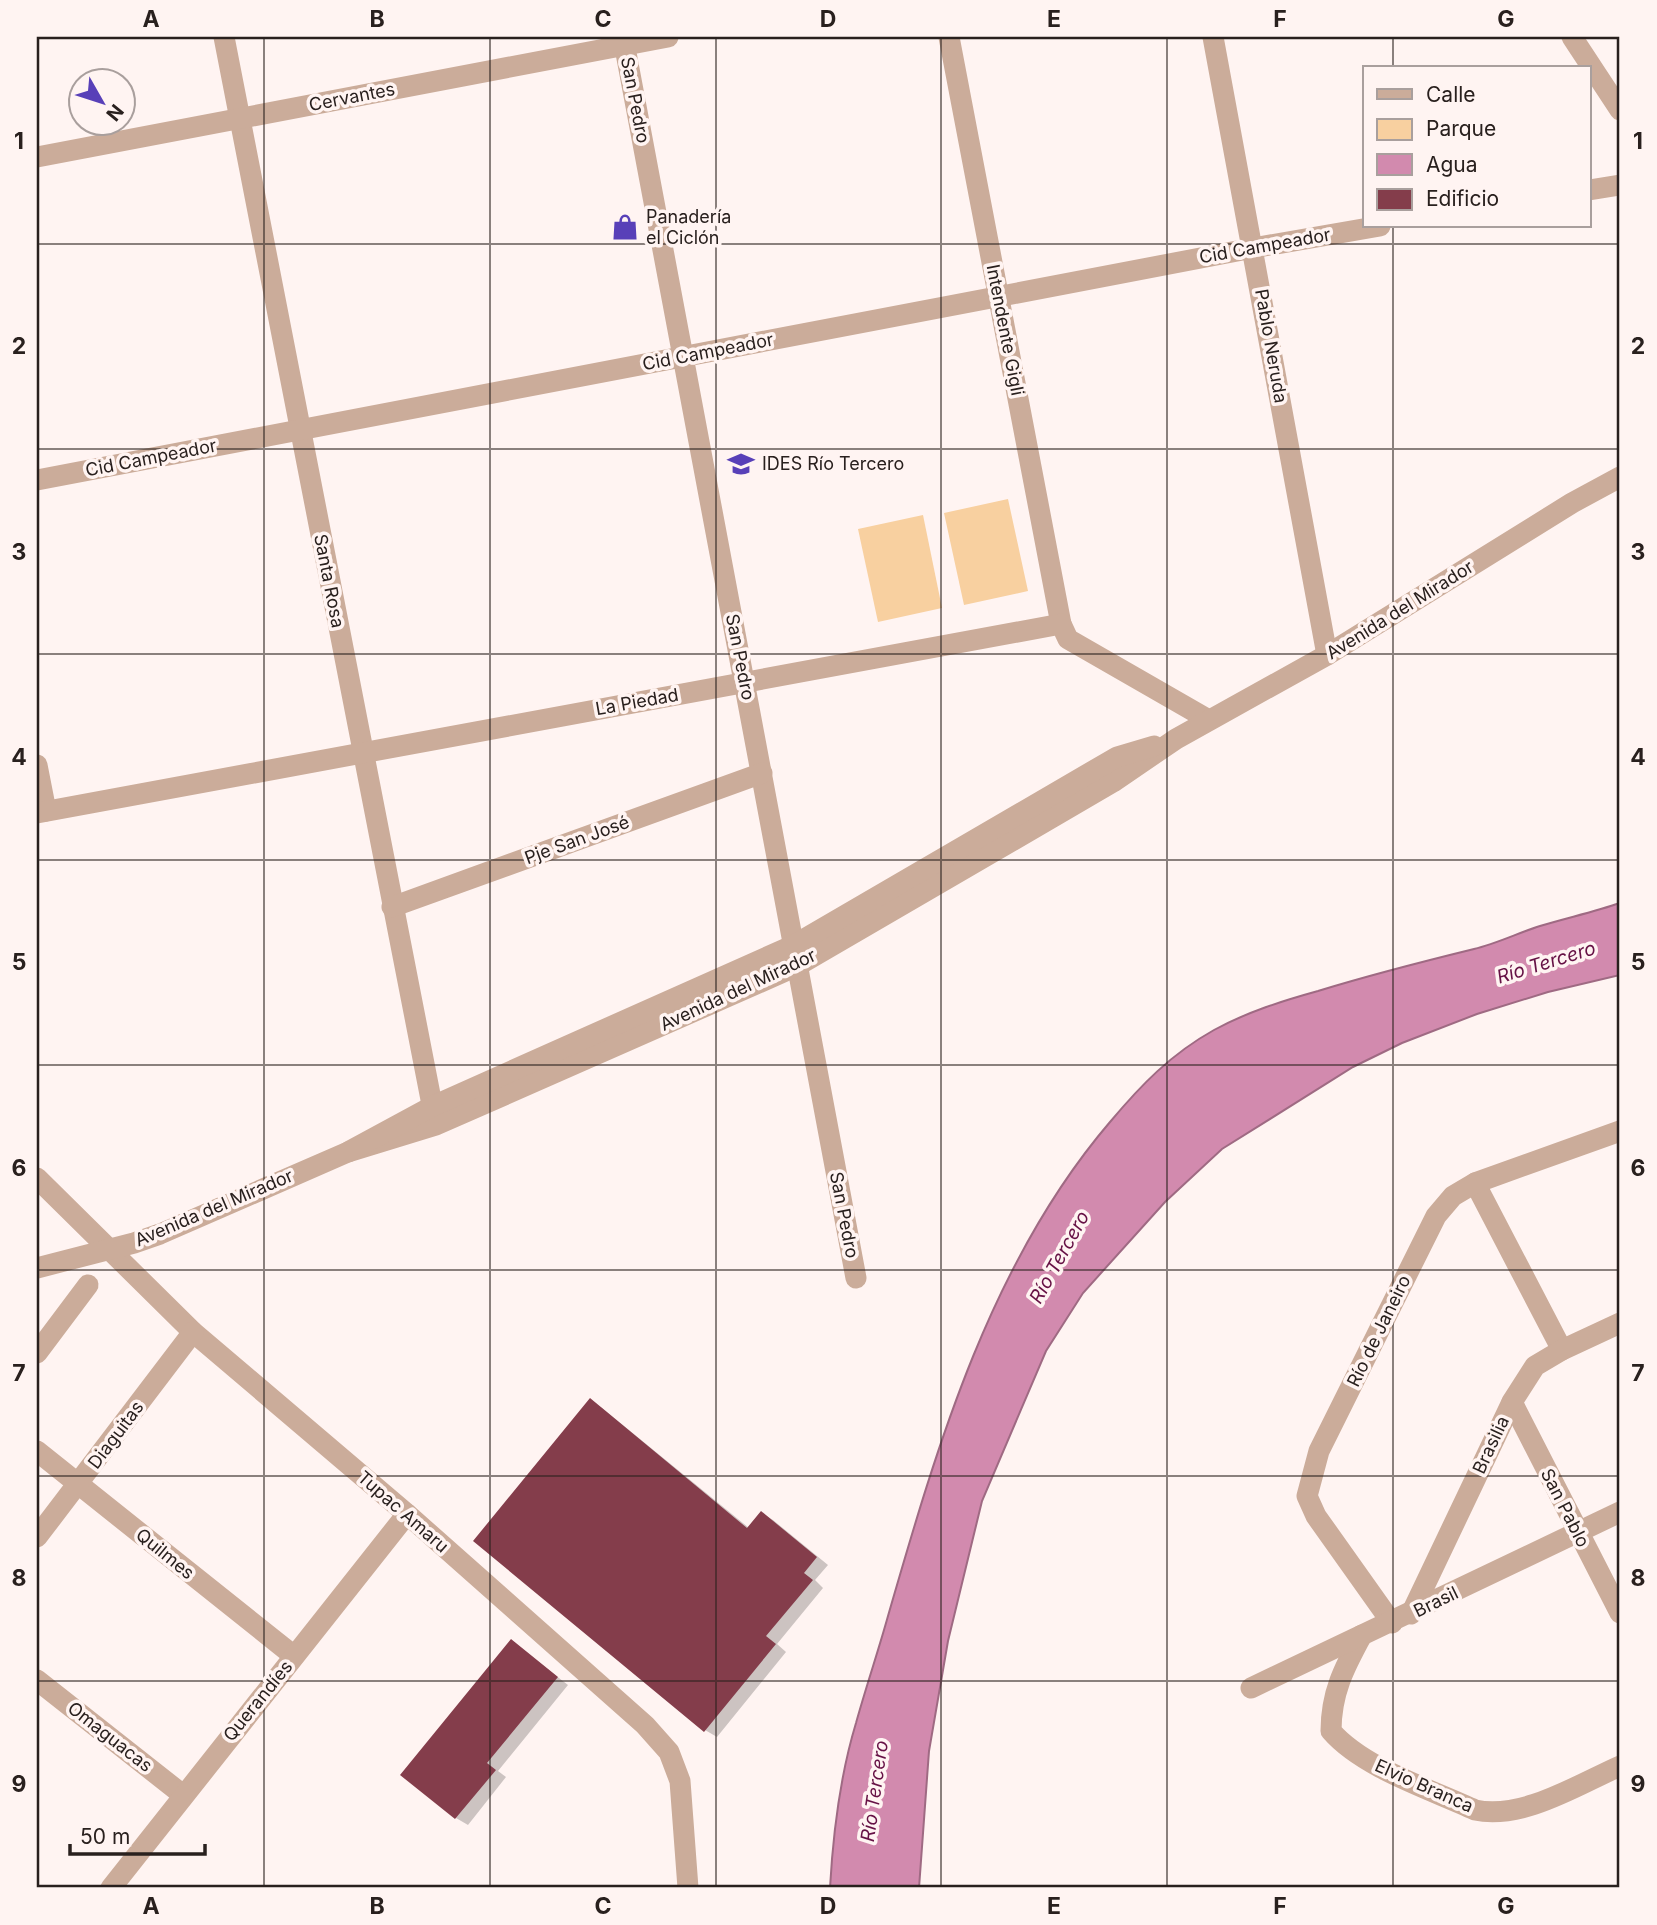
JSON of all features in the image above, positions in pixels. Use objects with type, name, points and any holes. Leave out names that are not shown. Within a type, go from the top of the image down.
[{"type":"street","name":"Santa Rosa","points":[[224,37],[392,907],[435,1115]]},
{"type":"street","name":"Cervantes","points":[[37,157],[624,41],[668,37]]},
{"type":"street","name":"Intendente Gigli","points":[[949,37],[1061,624]]},
{"type":"street","name":"Pablo Neruda","points":[[1213,37],[1327,655]]},
{"type":"street","points":[[1572,37],[1620,110]]},
{"type":"street","name":"San Pedro","points":[[624,41],[856,1278]]},
{"type":"street","points":[[1590,190],[1620,185]]},
{"type":"street","name":"Cid Campeador","points":[[37,480],[1252,247],[1368,228]]},
{"type":"street","name":"Avenida del Mirador","points":[[37,1268],[160,1234],[795,956],[1117,757],[1176,739],[1327,655],[1572,503],[1620,477]]},
{"type":"street","points":[[1061,624],[1069,639],[1209,720]]},
{"type":"street","name":"La Piedad","points":[[41,812],[1061,624]]},
{"type":"street","points":[[37,765],[41,812]]},
{"type":"street","name":"Pje San José","points":[[392,907],[762,773]]},
{"type":"street","name":"Río de Janeiro","points":[[1402,1618],[1316,1516],[1307,1496],[1319,1451],[1436,1216],[1453,1196],[1475,1184],[1620,1131]]},
{"type":"street","name":"Tupac Amaru","points":[[37,1178],[193,1332],[407,1514],[645,1724],[669,1752],[680,1782],[688,1888]]},
{"type":"street","points":[[1475,1184],[1562,1350]]},
{"type":"street","points":[[37,1353],[88,1285]]},
{"type":"street","name":"Brasilia","points":[[1402,1618],[1512,1402],[1535,1366],[1620,1323]]},
{"type":"street","name":"Diaguitas","points":[[37,1537],[193,1332]]},
{"type":"street","name":"San Pablo","points":[[1512,1402],[1620,1613]]},
{"type":"street","name":"Quilmes","points":[[37,1451],[294,1656]]},
{"type":"street","name":"Brasil","points":[[1251,1688],[1620,1513]]},
{"type":"street","name":"Querandíes","points":[[111,1888],[407,1514]]},
{"type":"street","name":"Elvio Branca","points":[[1362,1635],[1342,1673],[1331,1709],[1331,1731],[1344,1746],[1368,1760],[1475,1810],[1491,1813],[1522,1810],[1620,1766]]},
{"type":"street","name":"Omaguacas","points":[[37,1680],[183,1795]]},
{"type":"green space","points":[[1008,499],[1028,591],[964,605],[944,513]]},
{"type":"green space","points":[[923,515],[942,608],[878,622],[858,529]]},
{"type":"water","name":"Río Tercero","points":[[1620,903],[1620,975],[1548,992],[1477,1014],[1402,1043],[1353,1067],[1222,1149],[1165,1202],[1083,1293],[1046,1351],[982,1501],[948,1641],[929,1751],[919,1888],[830,1888],[838,1805],[850,1743],[949,1420],[973,1356],[1032,1234],[1068,1176],[1110,1122],[1170,1060],[1198,1039],[1239,1018],[1291,999],[1482,947],[1540,926]]},
{"type":"building","points":[[590,1398],[747,1528],[761,1511],[817,1557],[804,1573],[813,1580],[766,1636],[776,1644],[704,1732],[473,1541]]},
{"type":"building","points":[[511,1639],[558,1677],[487,1763],[496,1770],[455,1819],[400,1775]]},
{"type":"place","name":"Panadería el Ciclón","points":[[625,227]]},
{"type":"place","name":"IDES Río Tercero","points":[[741,464]]}]
